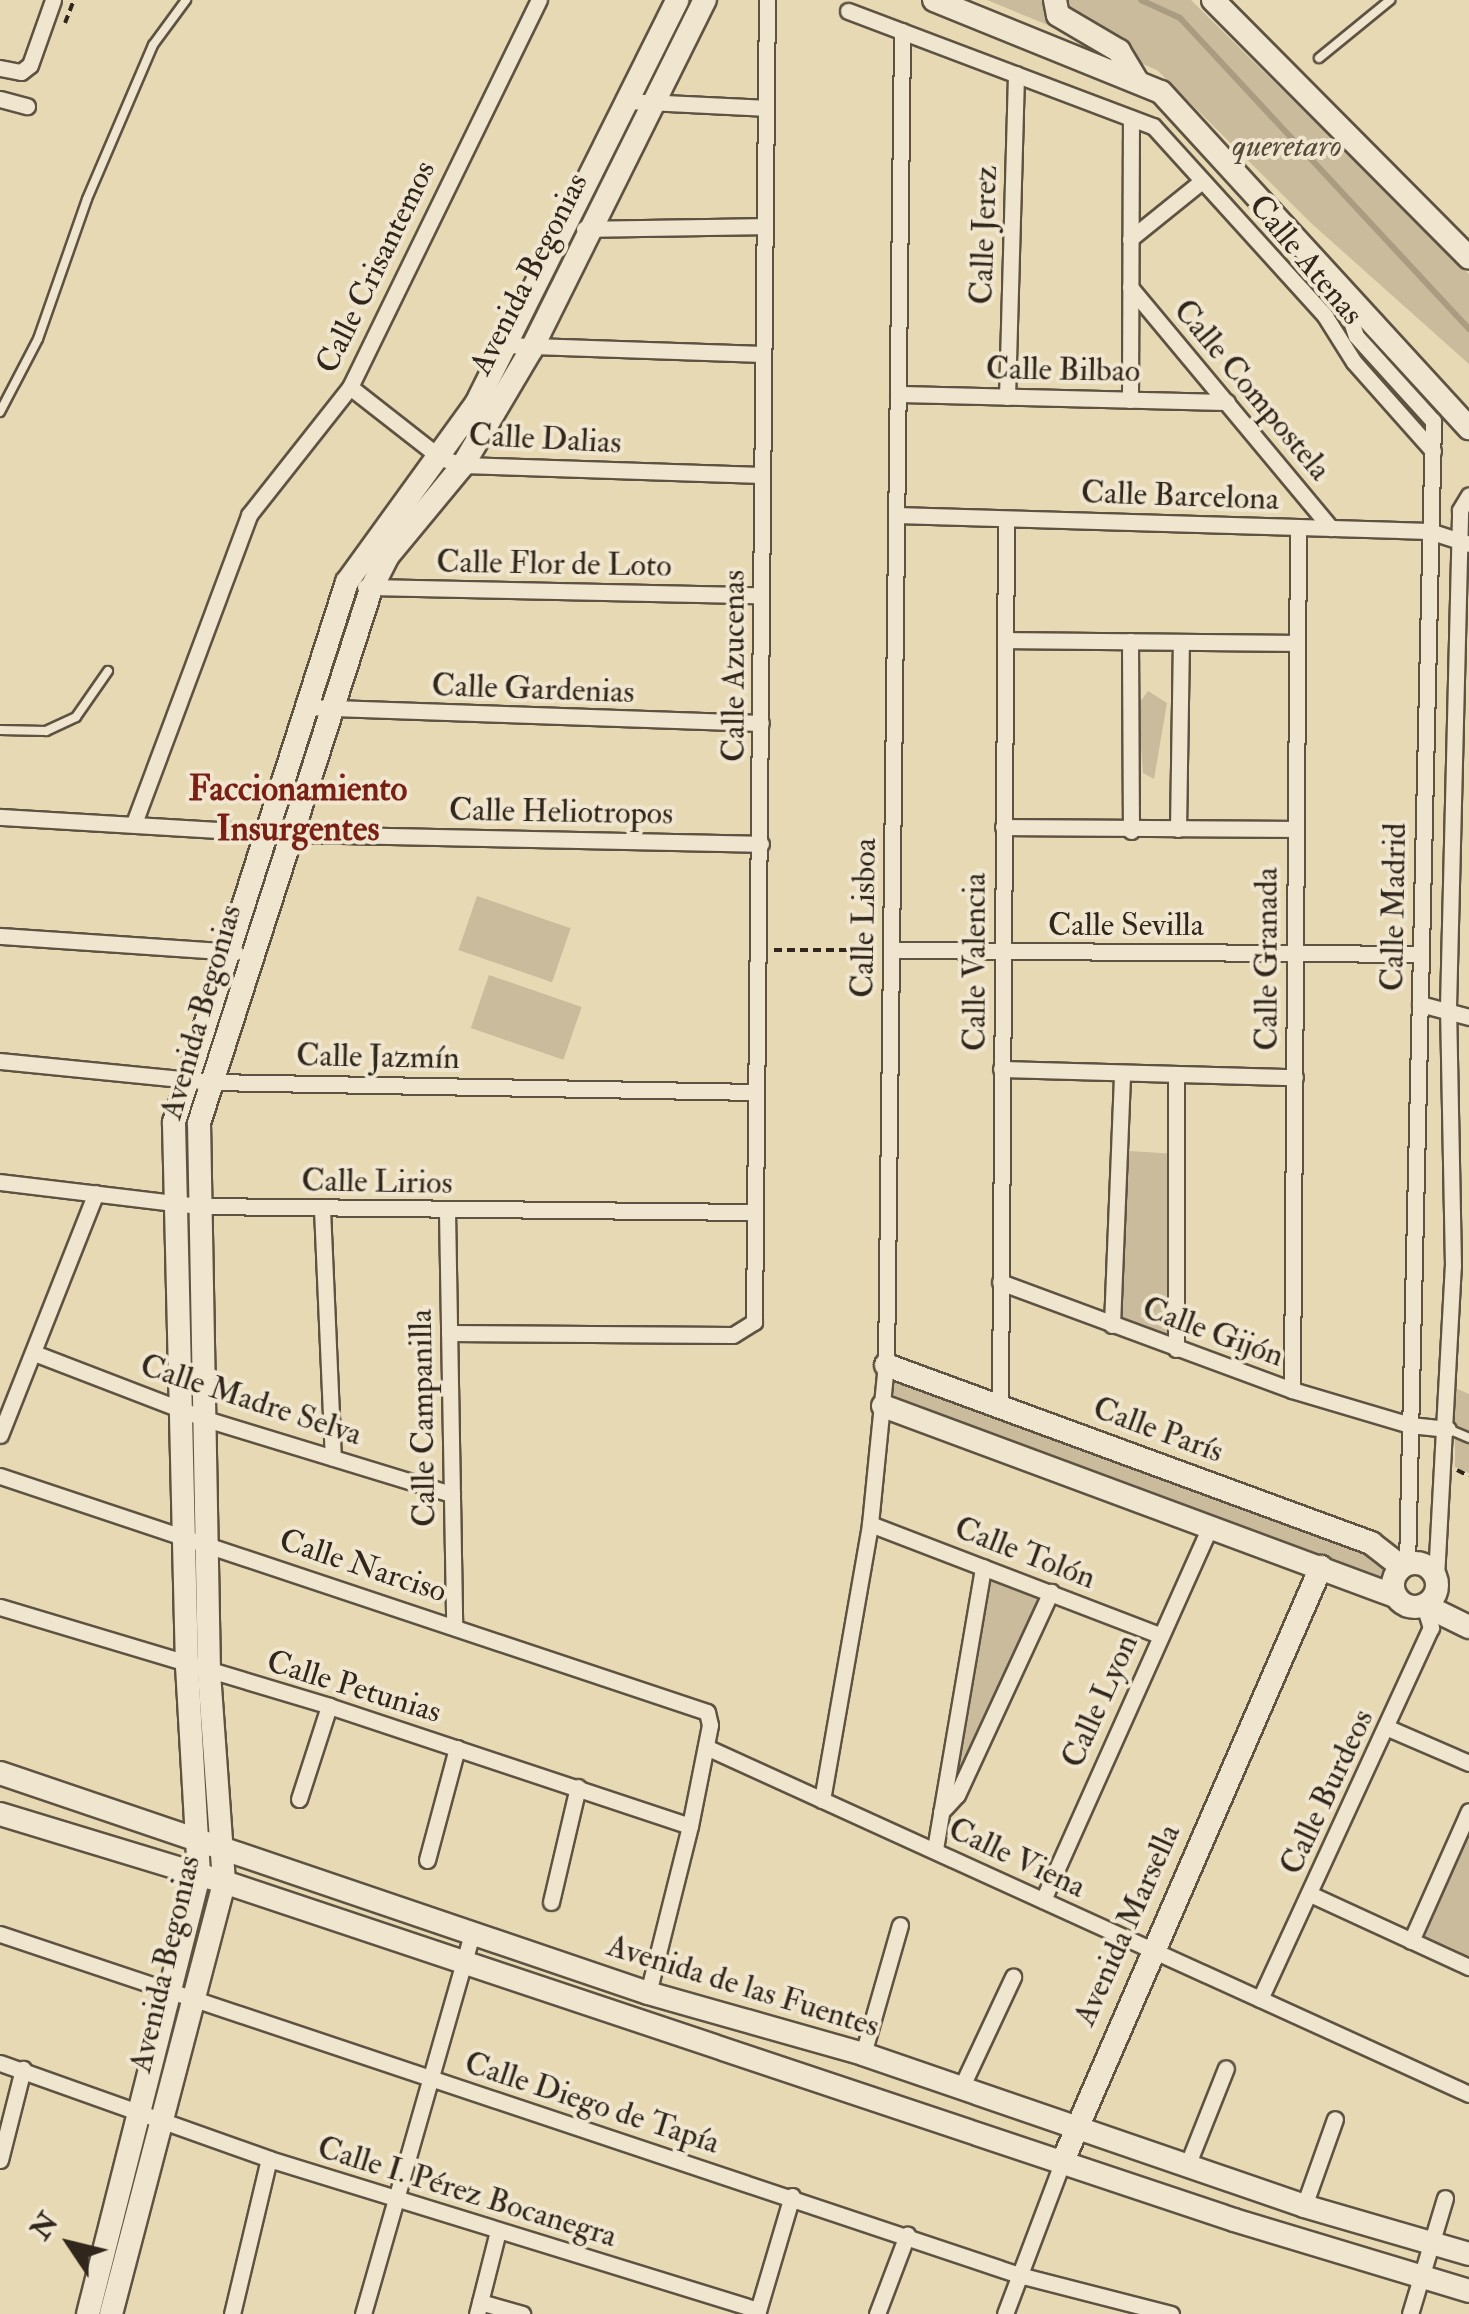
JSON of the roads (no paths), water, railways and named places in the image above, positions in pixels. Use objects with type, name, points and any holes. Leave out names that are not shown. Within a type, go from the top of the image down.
[{"type":"street","points":[[0,68],[21,72],[30,64],[54,0]]},
{"type":"street","name":"Calle Crisantemos","points":[[134,824],[249,514],[350,388],[539,0]]},
{"type":"street","name":"Avenida Begonias","points":[[197,1540],[182,1410],[173,1203],[174,1122],[186,1080],[290,834],[347,582],[452,462],[560,226],[677,0]]},
{"type":"street","name":"Avenida Begonias","points":[[182,1995],[199,1874],[197,1540],[206,1419],[194,1162],[266,832],[370,589],[531,350],[705,0]]},
{"type":"street","name":"Calle Azucenas","points":[[449,1333],[748,1330],[755,1311],[766,0]]},
{"type":"street","points":[[934,0],[1136,79],[1182,112],[1469,428]]},
{"type":"street","points":[[1055,0],[1058,15],[1120,51],[1136,79]]},
{"type":"street","points":[[1213,0],[1469,258]]},
{"type":"street","name":"Calle Atenas","points":[[848,11],[1130,118],[1164,135],[1326,316],[1354,362],[1433,451]]},
{"type":"street","name":"Calle Lisboa","points":[[822,1800],[870,1524],[886,1365],[902,31]]},
{"type":"street","name":"Calle Jerez","points":[[1007,396],[1016,74]]},
{"type":"street","points":[[0,99],[27,106]]},
{"type":"street","points":[[625,101],[766,108]]},
{"type":"street","points":[[1130,118],[1130,400]]},
{"type":"street","points":[[1130,240],[1202,181]]},
{"type":"street","points":[[560,226],[588,230],[765,226]]},
{"type":"street","name":"Calle Madrid","points":[[1339,285],[1356,336],[1433,421],[1404,1565]]},
{"type":"street","name":"Calle Compostela","points":[[1130,287],[1331,528]]},
{"type":"street","points":[[504,345],[531,350],[764,354]]},
{"type":"street","name":"Calle Dalias","points":[[350,388],[452,462],[762,475]]},
{"type":"street","name":"Calle Bilbao","points":[[898,394],[1227,402]]},
{"type":"street","name":"Calle Madrid","points":[[1436,1577],[1448,1429],[1448,1008],[1466,542],[1460,510],[1469,496]]},
{"type":"street","name":"Calle Barcelona","points":[[896,515],[1429,532],[1466,542]]},
{"type":"street","name":"Calle Valencia","points":[[1000,1406],[1006,518]]},
{"type":"street","name":"Calle Granada","points":[[1292,1390],[1298,528]]},
{"type":"street","name":"Calle Flor de Loto","points":[[347,582],[370,589],[761,595]]},
{"type":"street","points":[[1005,640],[1296,643]]},
{"type":"street","points":[[1130,642],[1131,831]]},
{"type":"street","points":[[1178,829],[1181,642]]},
{"type":"street","name":"Calle Gardenias","points":[[316,709],[760,724]]},
{"type":"street","name":"Calle Heliotropos","points":[[0,817],[290,834],[761,844]]},
{"type":"street","points":[[1003,827],[1295,830]]},
{"type":"street","points":[[0,936],[240,952]]},
{"type":"street","name":"Calle Sevilla","points":[[891,950],[1421,954]]},
{"type":"street","points":[[1420,1004],[1448,1008],[1469,1018]]},
{"type":"street","name":"Calle Jazmín","points":[[0,1061],[211,1082],[756,1092]]},
{"type":"street","points":[[1001,1069],[1294,1077]]},
{"type":"street","points":[[1112,1324],[1122,1074]]},
{"type":"street","points":[[1176,1076],[1176,1349]]},
{"type":"street","name":"Calle Lirios","points":[[0,1182],[198,1206],[755,1212]]},
{"type":"street","points":[[0,1436],[96,1192]]},
{"type":"street","points":[[322,1209],[333,1458]]},
{"type":"street","name":"Calle Campanilla","points":[[447,1211],[454,1624]]},
{"type":"street","name":"Calle Gijón","points":[[1000,1282],[1292,1390],[1410,1425],[1448,1429]]},
{"type":"street","name":"Calle Madre Selva","points":[[34,1353],[206,1419],[452,1494]]},
{"type":"street","name":"Calle París","points":[[886,1365],[1371,1543],[1404,1565]]},
{"type":"street","points":[[882,1406],[1211,1525],[1396,1596],[1408,1606],[1424,1606],[1469,1626]]},
{"type":"street","name":"Calle Narciso","points":[[0,1476],[454,1624],[707,1712],[706,1747]]},
{"type":"street","name":"Calle Tolón","points":[[870,1524],[1160,1635]]},
{"type":"street","name":"Calle Lyon","points":[[1043,1900],[1211,1525]]},
{"type":"street","points":[[1396,1596],[1394,1576],[1404,1565],[1429,1568],[1436,1577],[1435,1594],[1424,1606]]},
{"type":"street","points":[[935,1850],[983,1567]]},
{"type":"street","name":"Avenida Marsella","points":[[1005,2314],[1076,2126],[1320,1567]]},
{"type":"street","points":[[941,1812],[957,1796],[1051,1592]]},
{"type":"street","name":"Calle Burdeos","points":[[1260,1999],[1431,1628],[1424,1606]]},
{"type":"street","name":"Calle Petunias","points":[[0,1607],[198,1670],[328,1706],[690,1826]]},
{"type":"street","name":"Avenida Begonias","points":[[111,2314],[151,2117],[182,1995],[224,1882],[225,1848],[198,1670]]},
{"type":"street","points":[[299,1799],[328,1706]]},
{"type":"street","points":[[1388,1728],[1469,1764]]},
{"type":"street","points":[[648,1993],[706,1747]]},
{"type":"street","name":"Calle Viena","points":[[706,1747],[1469,2094]]},
{"type":"street","points":[[427,1860],[457,1748]]},
{"type":"street","name":"Avenida de las Fuentes","points":[[0,1773],[648,1993],[863,2054],[1304,2206],[1469,2254]]},
{"type":"street","points":[[551,1902],[578,1788]]},
{"type":"street","points":[[1412,1941],[1469,1811]]},
{"type":"street","name":"Avenida de las Fuentes","points":[[0,1814],[224,1882],[1062,2162],[1469,2292]]},
{"type":"street","points":[[1310,1894],[1469,1967]]},
{"type":"street","points":[[863,2054],[900,1925]]},
{"type":"street","name":"Calle Diego de Tapía","points":[[0,1934],[1019,2275],[1163,2313]]},
{"type":"street","points":[[362,2314],[426,2078],[472,1935]]},
{"type":"street","points":[[960,2088],[1013,1977]]},
{"type":"street","name":"Calle I. Pérez Bocanegra","points":[[0,2063],[270,2160],[758,2312]]},
{"type":"street","points":[[1187,2166],[1226,2068]]},
{"type":"street","points":[[0,2160],[23,2070]]},
{"type":"street","name":"Avenida Begonias","points":[[88,2314],[151,2117]]},
{"type":"street","points":[[1304,2206],[1334,2119]]},
{"type":"street","points":[[232,2314],[270,2160]]},
{"type":"street","points":[[758,2312],[792,2196]]},
{"type":"street","points":[[1410,2314],[1445,2198]]},
{"type":"street","points":[[498,2231],[479,2308],[522,2314]]},
{"type":"street","points":[[877,2314],[907,2236]]},
{"type":"lane","points":[[0,412],[38,339],[87,199],[153,46],[186,0]]},
{"type":"lane","points":[[1319,58],[1390,0]]},
{"type":"lane","points":[[0,730],[46,731],[76,717],[108,671]]},
{"type":"lane","points":[[1448,1429],[1469,1438]]},
{"type":"waterway","points":[[1141,0],[1180,18],[1469,329]]},
{"type":"district","name":"Faccionamiento Insurgentes","points":[[298,809]]},
{"type":"park label","name":"queretaro","points":[[1287,146]]}]
